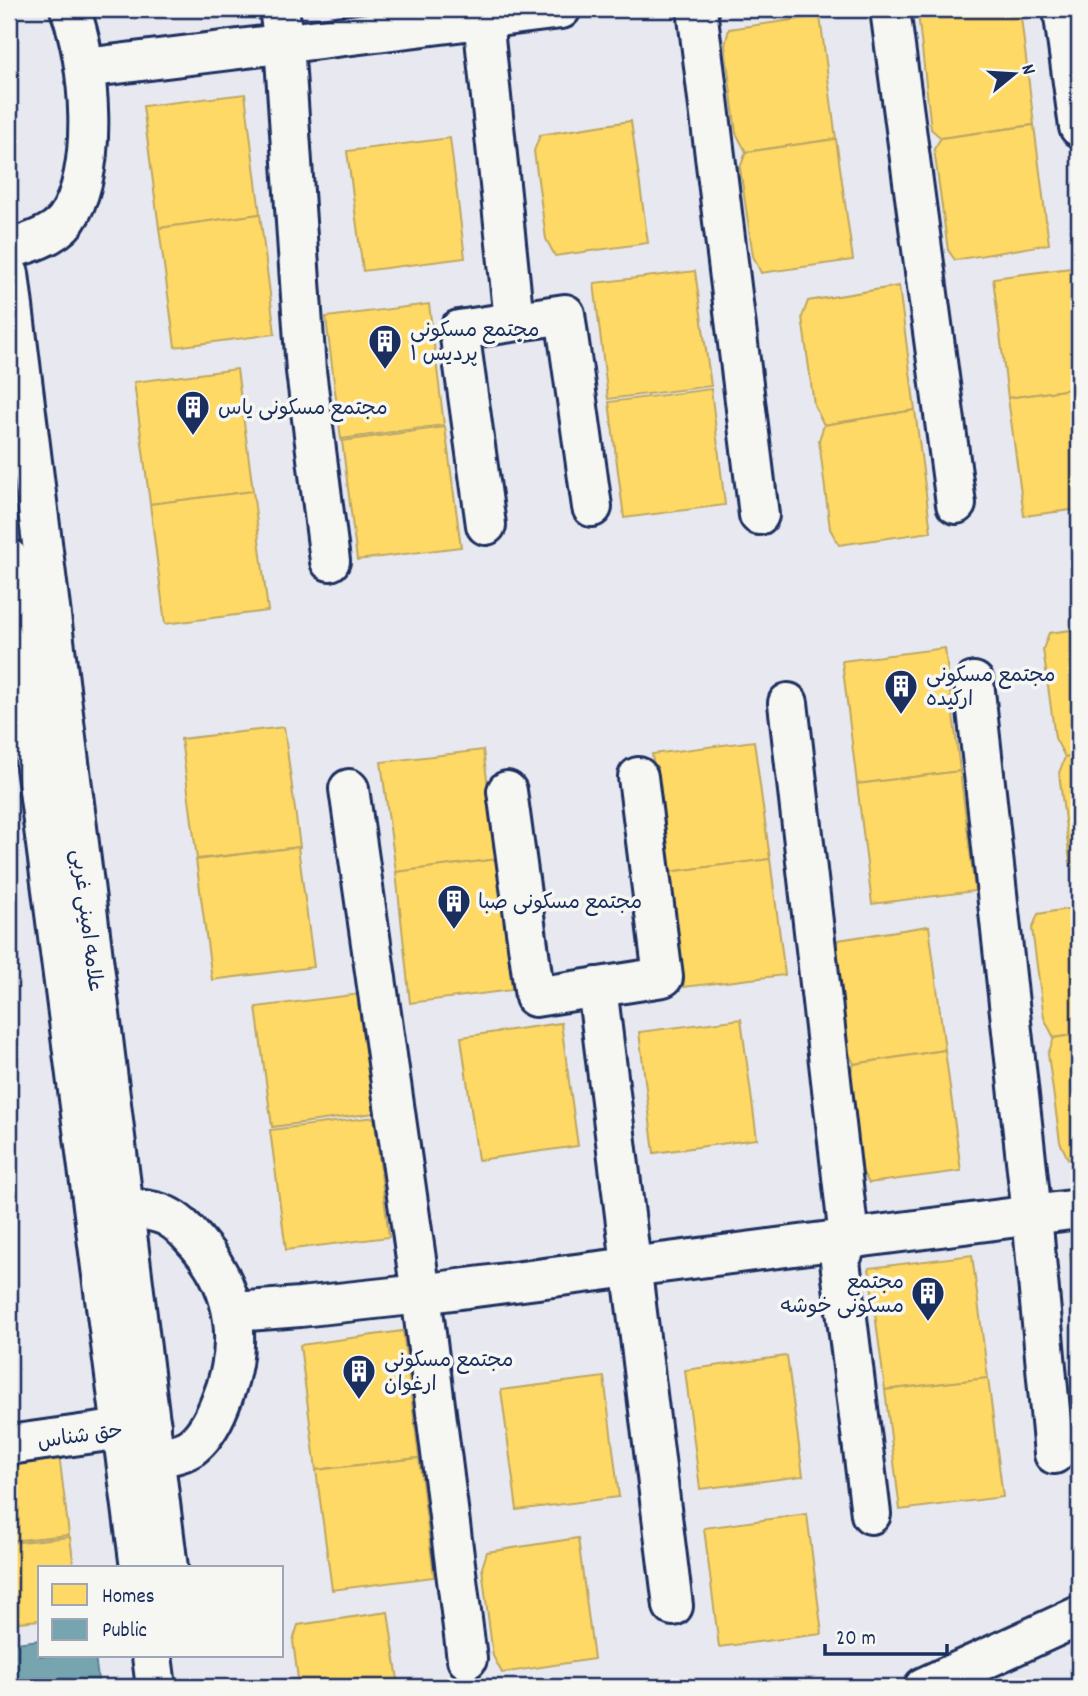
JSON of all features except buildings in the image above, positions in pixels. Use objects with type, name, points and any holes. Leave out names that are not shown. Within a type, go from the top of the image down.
[{"type":"street","points":[[9,249],[47,235],[65,221],[82,188],[88,144],[85,68],[78,30],[70,9]]},
{"type":"street","points":[[85,68],[281,26],[561,9]]},
{"type":"street","points":[[697,9],[759,515]]},
{"type":"street","points":[[890,9],[956,504]]},
{"type":"street","points":[[1063,9],[1079,127]]},
{"type":"street","points":[[483,14],[514,321]]},
{"type":"street","points":[[281,26],[306,371],[330,561]]},
{"type":"street","name":"علامه امینی غربی","points":[[9,274],[124,1208],[142,1437],[140,1566]]},
{"type":"street","points":[[486,525],[459,330],[565,314],[592,507]]},
{"type":"street","name":"علامه امینی غربی","points":[[9,559],[142,1437],[168,1566]]},
{"type":"street","points":[[974,682],[1032,1214],[1054,1454]]},
{"type":"street","points":[[788,703],[849,1238],[840,1261],[871,1514]]},
{"type":"street","points":[[507,791],[535,997],[663,977],[638,777]]},
{"type":"street","points":[[349,789],[421,1294],[467,1659]]},
{"type":"street","points":[[597,988],[673,1606]]},
{"type":"street","points":[[124,1208],[169,1217],[189,1234],[212,1260],[234,1312],[421,1294],[1079,1209]]},
{"type":"street","name":"حق شناس","points":[[9,1445],[142,1437],[191,1447],[213,1420],[224,1394],[235,1348],[234,1312]]},
{"type":"street","points":[[924,1687],[1079,1616]]},
{"type":"street","points":[[152,1658],[156,1687]]},
{"type":"street","points":[[178,1658],[182,1687]]},
{"type":"place","name":"مجتمع مسکونی پردیس ۱","points":[[385,371]]},
{"type":"place","name":"مجتمع مسکونی یاس","points":[[193,437]]},
{"type":"place","name":"مجتمع مسکونی ارکیده","points":[[901,716]]},
{"type":"place","name":"مجتمع مسکونی صبا","points":[[454,931]]},
{"type":"place","name":"مجتمع مسکونی خوشه","points":[[928,1323]]},
{"type":"place","name":"مجتمع مسکونی ارغوان","points":[[359,1401]]}]
